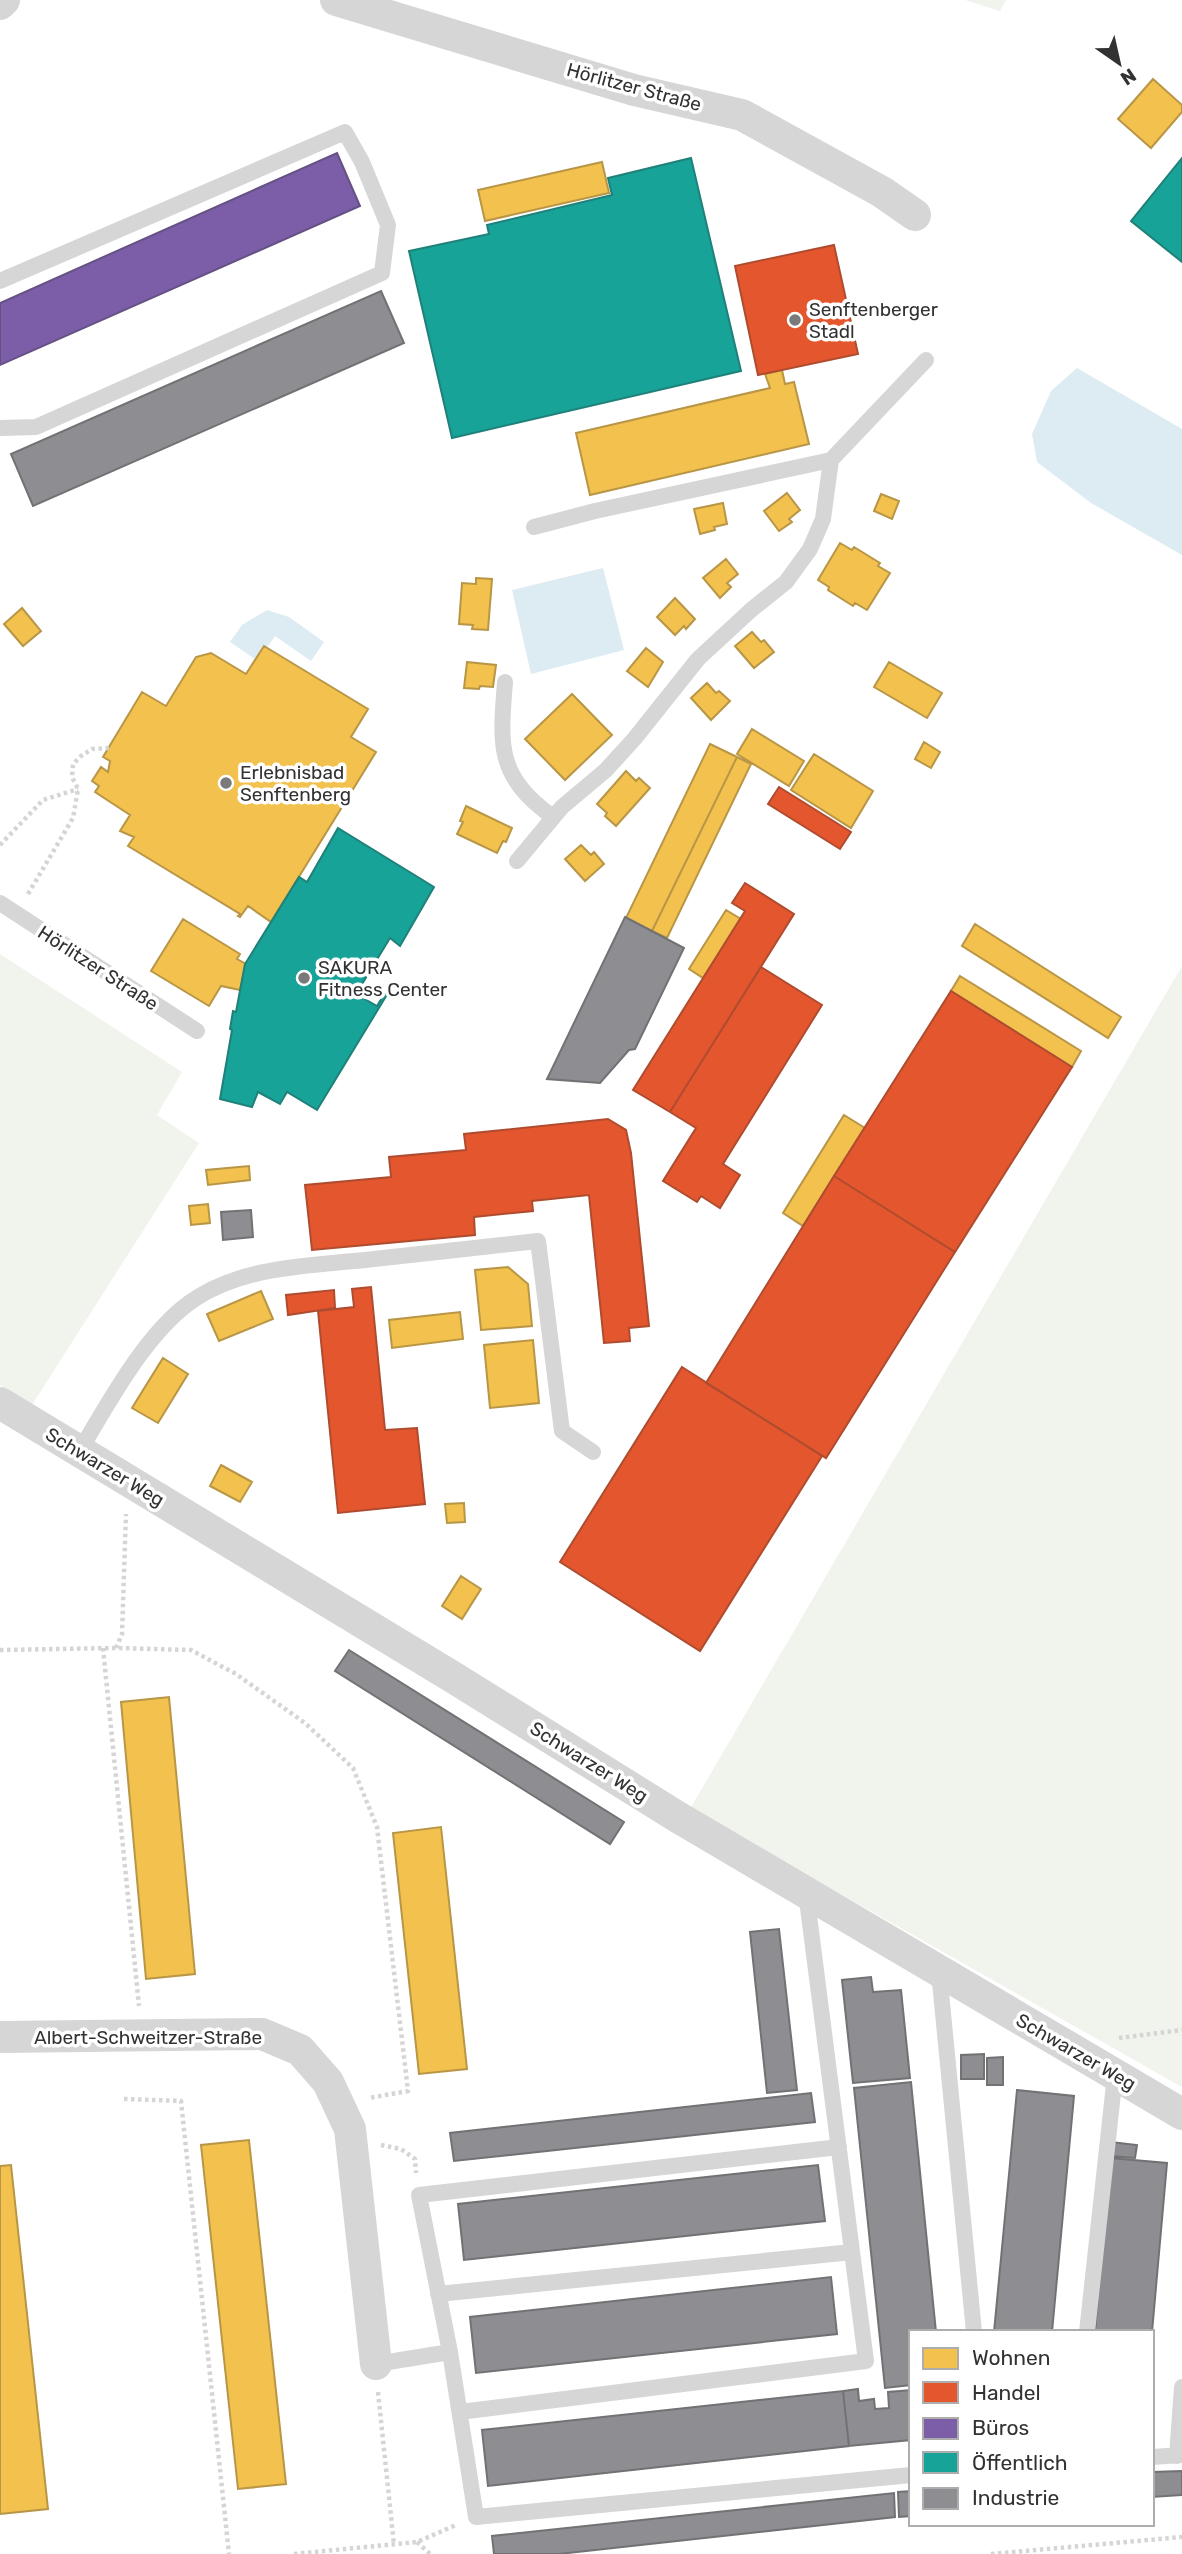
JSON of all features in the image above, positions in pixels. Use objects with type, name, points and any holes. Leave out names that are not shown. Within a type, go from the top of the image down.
[{"type":"street","name":"Hörlitzer Straße","points":[[335,0],[634,90],[742,116],[882,192],[915,215]]},
{"type":"street","name":"Schwarzer Weg","points":[[0,1403],[452,1676],[676,1816],[1182,2114]]},
{"type":"street","name":"Albert-Schweitzer-Straße","points":[[0,2037],[262,2034],[299,2050],[328,2082],[350,2129],[376,2364]]},
{"type":"lane","points":[[0,281],[345,132],[362,162],[388,225],[382,272],[36,427],[0,428]]},
{"type":"lane","points":[[534,527],[595,511],[831,460],[926,360]]},
{"type":"lane","points":[[517,861],[553,817],[606,770],[698,659],[786,582],[810,550],[823,519],[831,460]]},
{"type":"lane","points":[[505,682],[500,740],[507,763],[531,801],[553,817]]},
{"type":"lane","name":"Hörlitzer Straße","points":[[0,903],[197,1031]]},
{"type":"lane","points":[[79,1452],[156,1333],[190,1303],[227,1282],[276,1270],[538,1241],[562,1431],[593,1452]]},
{"type":"lane","points":[[460,2412],[866,2361],[806,1892]]},
{"type":"lane","points":[[939,1972],[974,2330]]},
{"type":"lane","points":[[1087,2330],[1115,2075]]},
{"type":"lane","points":[[839,2147],[419,2195],[450,2352],[476,2517],[909,2475]]},
{"type":"lane","points":[[438,2294],[852,2252]]},
{"type":"lane","points":[[376,2364],[450,2352]]},
{"type":"lane","points":[[1154,2457],[1180,2456],[1182,2387]]},
{"type":"path","points":[[16,915],[73,818],[78,789],[72,777],[74,765],[81,755],[92,749],[109,748]]},
{"type":"path","points":[[0,845],[43,800],[78,789]]},
{"type":"path","points":[[108,1469],[126,1513],[122,1634],[116,1648]]},
{"type":"path","points":[[103,1648],[142,2035]]},
{"type":"path","points":[[0,1650],[191,1650],[236,1674],[295,1716],[353,1768],[377,1828],[408,2091],[338,2103]]},
{"type":"path","points":[[1118,2039],[1182,2030]]},
{"type":"path","points":[[124,2099],[181,2101],[229,2554]]},
{"type":"path","points":[[351,2140],[401,2149],[415,2160],[419,2195]]},
{"type":"path","points":[[376,2364],[394,2545]]},
{"type":"path","points":[[294,2554],[417,2542],[476,2517]]},
{"type":"path","points":[[991,2554],[1182,2538]]},
{"type":"path","points":[[417,2542],[430,2554]]},
{"type":"shaded area","points":[[965,0],[1006,0],[1000,11]]},
{"type":"shaded area","points":[[1077,368],[1182,429],[1182,555],[1091,503],[1037,462],[1032,434],[1051,391]]},
{"type":"shaded area","points":[[603,568],[624,650],[531,674],[512,590]]},
{"type":"shaded area","points":[[267,610],[289,617],[324,642],[311,661],[275,636],[258,661],[230,642],[242,625]]},
{"type":"shaded area","points":[[0,954],[182,1072],[157,1115],[199,1143],[32,1405],[0,1385]]},
{"type":"shaded area","points":[[1182,966],[1182,2087],[690,1809]]},
{"type":"building: Wohnen","points":[[1153,79],[1182,105],[1182,112],[1151,148],[1118,119]]},
{"type":"building: Wohnen","points":[[602,162],[609,193],[485,221],[478,190]]},
{"type":"building: Wohnen","points":[[782,370],[785,384],[794,382],[809,444],[590,495],[576,433],[770,388],[765,374]]},
{"type":"building: Wohnen","points":[[787,493],[800,510],[789,519],[792,522],[779,531],[764,511]]},
{"type":"building: Wohnen","points":[[881,494],[899,501],[892,519],[874,511]]},
{"type":"building: Wohnen","points":[[723,503],[727,524],[700,534],[694,509]]},
{"type":"building: Wohnen","points":[[840,543],[852,550],[854,547],[880,563],[878,566],[890,573],[867,610],[855,603],[853,606],[818,580]]},
{"type":"building: Wohnen","points":[[726,559],[738,574],[727,583],[731,587],[720,598],[703,578]]},
{"type":"building: Wohnen","points":[[476,578],[492,579],[488,630],[472,629],[473,625],[459,624],[462,583],[476,584]]},
{"type":"building: Wohnen","points":[[675,598],[695,619],[686,629],[684,626],[675,635],[657,617]]},
{"type":"building: Wohnen","points":[[22,608],[41,631],[23,646],[4,624]]},
{"type":"building: Wohnen","points":[[752,632],[761,642],[764,640],[774,652],[754,668],[735,646]]},
{"type":"building: Wohnen","name":"Erlebnisbad Senftenberg","points":[[264,646],[368,709],[351,737],[376,752],[271,922],[248,906],[240,917],[238,916],[240,914],[128,846],[134,837],[120,831],[130,815],[95,792],[99,786],[92,781],[101,767],[108,772],[110,761],[103,757],[142,692],[166,706],[196,657],[211,653],[246,674]]},
{"type":"building: Wohnen","points":[[646,648],[663,662],[648,687],[627,671]]},
{"type":"building: Wohnen","points":[[467,662],[496,665],[493,687],[464,688]]},
{"type":"building: Wohnen","points":[[889,662],[942,693],[927,718],[874,687]]},
{"type":"building: Wohnen","points":[[707,683],[716,693],[719,691],[730,701],[711,720],[691,698]]},
{"type":"building: Wohnen","points":[[572,694],[612,735],[565,780],[525,739]]},
{"type":"building: Wohnen","points":[[752,729],[804,761],[789,786],[737,754]]},
{"type":"building: Wohnen","points":[[924,742],[940,752],[931,768],[915,759]]},
{"type":"building: Wohnen","points":[[710,744],[737,757],[652,931],[626,918]]},
{"type":"building: Wohnen","points":[[814,754],[873,791],[851,828],[791,790]]},
{"type":"building: Wohnen","points":[[737,757],[751,764],[667,938],[652,931]]},
{"type":"building: Wohnen","points":[[626,771],[636,781],[639,778],[650,788],[616,826],[597,804]]},
{"type":"building: Wohnen","points":[[466,806],[512,828],[497,853],[457,834]]},
{"type":"building: Wohnen","points":[[581,845],[591,855],[594,852],[604,864],[585,881],[565,859]]},
{"type":"building: Wohnen","points":[[726,910],[741,919],[703,978],[689,969]]},
{"type":"building: Wohnen","points":[[183,919],[240,954],[237,959],[246,964],[240,990],[221,986],[209,1006],[151,971]]},
{"type":"building: Wohnen","points":[[975,924],[1121,1017],[1108,1038],[962,946]]},
{"type":"building: Wohnen","points":[[960,976],[1081,1051],[1072,1067],[951,991]]},
{"type":"building: Wohnen","points":[[844,1115],[865,1128],[803,1226],[783,1213]]},
{"type":"building: Wohnen","points":[[249,1166],[250,1180],[208,1185],[206,1170]]},
{"type":"building: Wohnen","points":[[208,1204],[210,1223],[191,1225],[189,1206]]},
{"type":"building: Wohnen","points":[[508,1267],[528,1284],[532,1326],[481,1330],[475,1270]]},
{"type":"building: Wohnen","points":[[261,1291],[273,1319],[219,1341],[207,1314]]},
{"type":"building: Wohnen","points":[[460,1312],[463,1339],[392,1348],[389,1320]]},
{"type":"building: Wohnen","points":[[533,1340],[539,1403],[490,1408],[484,1345]]},
{"type":"building: Wohnen","points":[[163,1358],[188,1374],[158,1423],[132,1408]]},
{"type":"building: Wohnen","points":[[221,1465],[252,1482],[240,1502],[210,1486]]},
{"type":"building: Wohnen","points":[[464,1503],[465,1522],[447,1523],[445,1504]]},
{"type":"building: Wohnen","points":[[461,1576],[481,1589],[462,1619],[442,1606]]},
{"type":"building: Wohnen","points":[[169,1697],[195,1974],[146,1979],[121,1702]]},
{"type":"building: Wohnen","points":[[441,1827],[467,2069],[419,2074],[393,1833]]},
{"type":"building: Wohnen","points":[[249,2140],[286,2484],[238,2489],[201,2145]]},
{"type":"building: Wohnen","points":[[11,2165],[48,2509],[0,2514],[0,2166]]},
{"type":"building: Handel","points":[[834,245],[858,354],[758,375],[735,266]]},
{"type":"building: Handel","points":[[779,787],[851,832],[840,849],[768,804]]},
{"type":"building: Handel","points":[[745,883],[794,914],[670,1112],[633,1090],[745,911],[732,903]]},
{"type":"building: Handel","points":[[761,967],[822,1005],[723,1164],[740,1175],[720,1208],[701,1196],[697,1202],[663,1181],[696,1128],[670,1112]]},
{"type":"building: Handel","points":[[951,991],[1072,1067],[955,1252],[834,1176]]},
{"type":"building: Handel","points":[[608,1119],[626,1130],[631,1153],[649,1326],[629,1328],[630,1341],[604,1343],[589,1195],[532,1201],[533,1211],[474,1217],[475,1235],[312,1250],[305,1185],[391,1177],[389,1157],[466,1150],[464,1134]]},
{"type":"building: Handel","points":[[834,1176],[955,1252],[826,1458],[706,1383]]},
{"type":"building: Handel","points":[[371,1287],[385,1430],[417,1428],[425,1504],[338,1513],[318,1311],[354,1307],[352,1289]]},
{"type":"building: Handel","points":[[334,1290],[335,1308],[288,1315],[286,1295]]},
{"type":"building: Handel","points":[[682,1367],[822,1456],[700,1651],[560,1562]]},
{"type":"building: Büros","points":[[337,153],[360,206],[0,365],[0,303]]},
{"type":"building: Öffentlich","points":[[691,158],[741,371],[452,438],[409,251],[489,234],[487,225],[612,195],[608,178]]},
{"type":"building: Öffentlich","points":[[1182,158],[1182,262],[1131,221]]},
{"type":"building: Öffentlich","name":"SAKURA Fitness Center","points":[[338,828],[434,887],[400,946],[390,938],[356,994],[377,1006],[386,991],[388,993],[317,1110],[287,1092],[280,1104],[258,1092],[252,1107],[220,1099],[233,1011],[236,1012],[245,964],[299,877],[307,882]]},
{"type":"building: Industrie","points":[[381,291],[404,343],[33,506],[11,454]]},
{"type":"building: Industrie","points":[[625,917],[684,948],[635,1049],[629,1050],[600,1083],[547,1079]]},
{"type":"building: Industrie","points":[[251,1210],[253,1237],[223,1240],[221,1212]]},
{"type":"building: Industrie","points":[[349,1650],[624,1822],[610,1844],[335,1671]]},
{"type":"building: Industrie","points":[[779,1929],[797,2090],[767,2093],[750,1932]]},
{"type":"building: Industrie","points":[[871,1977],[873,1992],[901,1990],[910,2078],[853,2083],[842,1980]]},
{"type":"building: Industrie","points":[[984,2054],[984,2079],[961,2079],[961,2055]]},
{"type":"building: Industrie","points":[[1003,2057],[1003,2085],[987,2085],[987,2058]]},
{"type":"building: Industrie","points":[[911,2082],[936,2330],[909,2330],[909,2385],[885,2388],[854,2088]]},
{"type":"building: Industrie","points":[[1017,2090],[1074,2096],[1052,2330],[994,2330]]},
{"type":"building: Industrie","points":[[811,2093],[815,2122],[454,2161],[450,2133]]},
{"type":"building: Industrie","points":[[1111,2142],[1137,2145],[1135,2158],[1110,2156]]},
{"type":"building: Industrie","points":[[1110,2158],[1167,2163],[1152,2330],[1095,2330]]},
{"type":"building: Industrie","points":[[818,2165],[825,2221],[464,2260],[458,2204]]},
{"type":"building: Industrie","points":[[831,2277],[837,2334],[476,2373],[470,2317]]},
{"type":"building: Industrie","points":[[858,2389],[859,2401],[874,2399],[875,2409],[889,2408],[888,2392],[909,2390],[909,2440],[849,2446],[843,2391]]},
{"type":"building: Industrie","points":[[843,2391],[849,2446],[488,2486],[482,2430]]},
{"type":"building: Industrie","points":[[1182,2471],[1182,2495],[1154,2497],[1154,2472]]},
{"type":"building: Industrie","points":[[909,2491],[909,2516],[899,2517],[898,2492]]},
{"type":"building: Industrie","points":[[894,2493],[895,2517],[559,2554],[494,2554],[492,2536]]},
{"type":"place","name":"Senftenberger Stadl","points":[[795,320]]},
{"type":"place","name":"Erlebnisbad Senftenberg","points":[[226,783]]},
{"type":"place","name":"SAKURA Fitness Center","points":[[304,978]]}]
